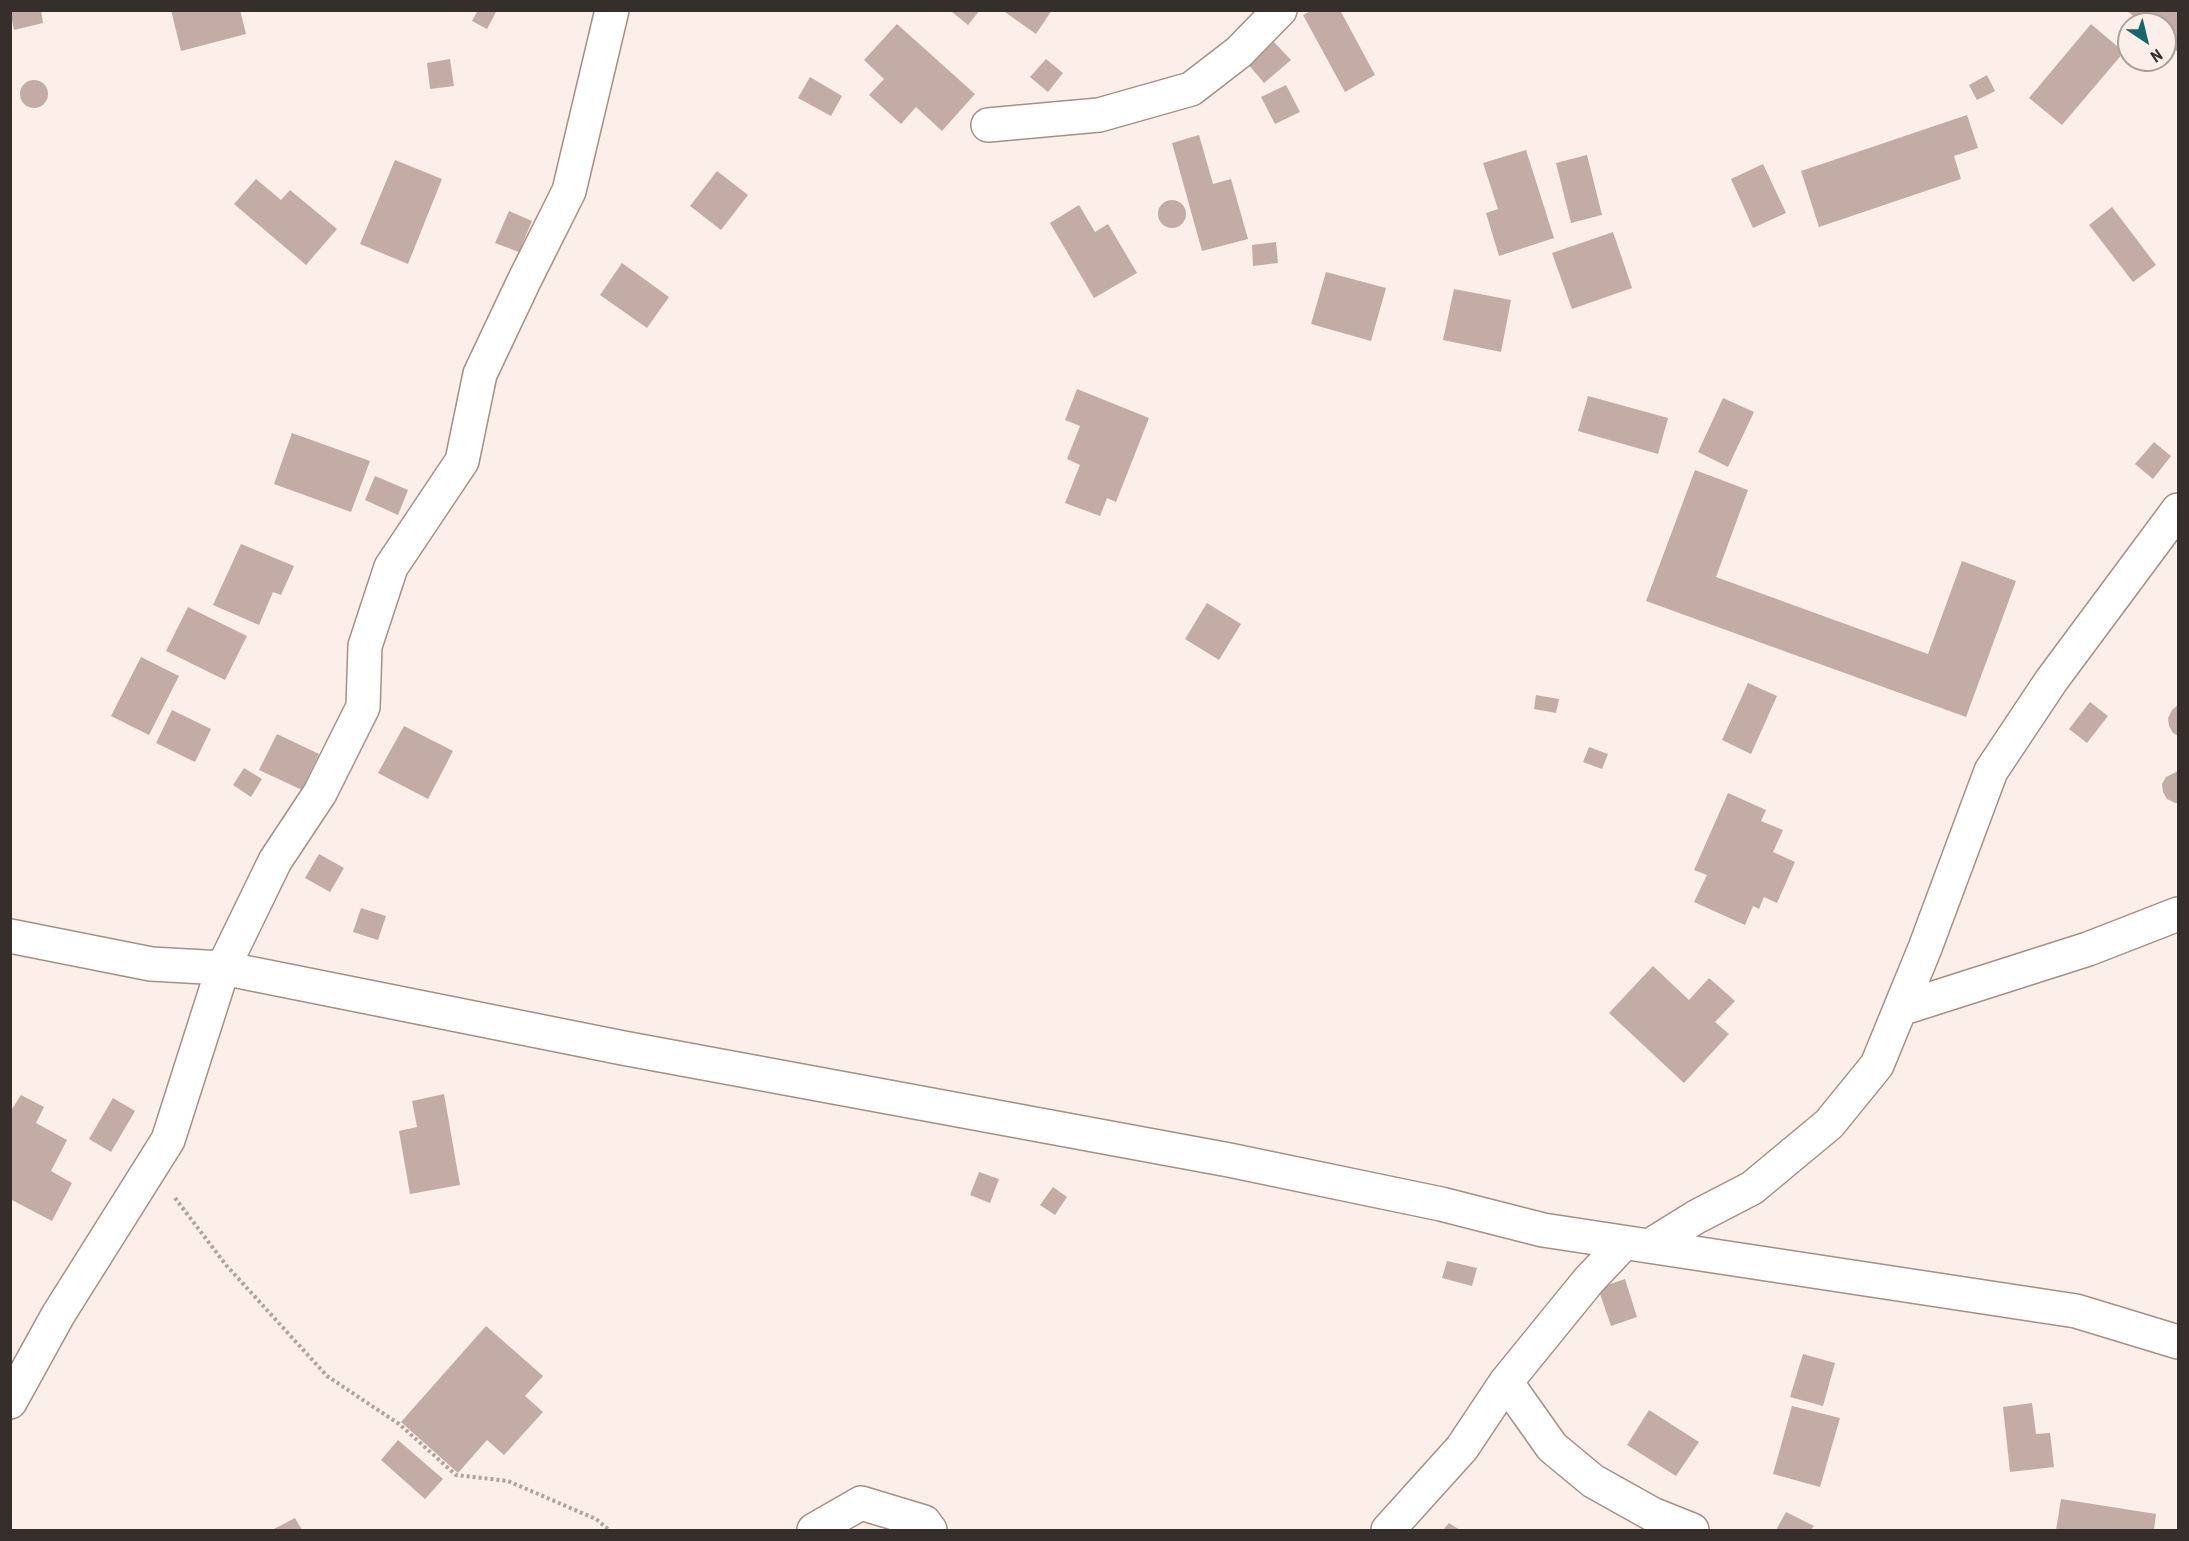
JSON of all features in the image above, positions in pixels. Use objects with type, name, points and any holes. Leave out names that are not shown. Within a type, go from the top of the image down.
[{"type":"street","points":[[10,1402],[58,1315],[168,1140],[223,968],[275,861],[320,793],[363,707],[365,646],[391,567],[462,461],[480,374],[569,191],[612,10]]},
{"type":"street","points":[[988,125],[1099,115],[1191,89],[1239,52],[1280,10]]},
{"type":"street","points":[[1388,1530],[1462,1448],[1506,1382],[1589,1280],[1637,1244],[1752,1188],[1829,1124],[1877,1065],[1925,948],[1991,771],[2051,681],[2178,510]]},
{"type":"street","points":[[1900,1009],[2088,949],[2178,915]]},
{"type":"street","points":[[10,936],[151,964],[223,968],[634,1050],[1228,1160],[1441,1204],[1543,1230],[2076,1311],[2178,1342]]},
{"type":"street","points":[[1506,1382],[1552,1447],[1593,1481],[1652,1514],[1692,1530]]},
{"type":"street","points":[[814,1530],[861,1503],[924,1522],[930,1530]]},
{"type":"path","points":[[151,1167],[226,1265],[327,1376],[399,1424],[456,1475],[508,1481],[596,1519],[609,1530]]},
{"type":"building","points":[[10,10],[41,10],[43,23],[14,30]]},
{"type":"building","points":[[171,10],[240,10],[246,34],[181,51]]},
{"type":"building","points":[[478,10],[497,10],[487,29],[472,21]]},
{"type":"building","points":[[954,10],[980,10],[968,25],[952,12]]},
{"type":"building","points":[[1002,10],[1052,10],[1036,34]]},
{"type":"building","points":[[1312,10],[1340,10],[1375,75],[1345,92],[1303,15]]},
{"type":"building","points":[[2126,10],[2178,10],[2178,52],[2177,12],[2128,12]]},
{"type":"building","points":[[897,24],[975,94],[942,131],[916,107],[901,124],[869,95],[884,79],[864,60]]},
{"type":"building","points":[[2091,24],[2117,46],[2117,60],[2062,125],[2029,98]]},
{"type":"building","points":[[1274,42],[1291,60],[1264,83],[1248,64]]},
{"type":"building","points":[[450,59],[454,86],[430,89],[427,63]]},
{"type":"building","points":[[1046,59],[1063,73],[1048,92],[1030,77]]},
{"type":"building","points":[[1987,75],[1995,91],[1977,100],[1969,85]]},
{"type":"building","points":[[810,77],[842,96],[831,116],[798,98]]},
{"type":"building","points":[[34,80],[44,84],[48,94],[44,104],[34,108],[24,104],[20,94],[24,84]]},
{"type":"building","points":[[1286,85],[1300,112],[1275,124],[1261,97]]},
{"type":"building","points":[[1967,115],[1978,148],[1954,156],[1961,179],[1819,227],[1801,171]]},
{"type":"building","points":[[1199,135],[1213,184],[1231,179],[1248,239],[1202,251],[1172,143]]},
{"type":"building","points":[[1526,150],[1554,238],[1499,256],[1486,213],[1498,209],[1483,163]]},
{"type":"building","points":[[1587,155],[1602,215],[1571,223],[1556,163]]},
{"type":"building","points":[[395,160],[442,179],[408,264],[360,244]]},
{"type":"building","points":[[1763,164],[1786,213],[1753,228],[1731,179]]},
{"type":"building","points":[[717,171],[748,195],[721,230],[690,206]]},
{"type":"building","points":[[256,179],[281,200],[290,190],[337,229],[306,265],[234,204]]},
{"type":"building","points":[[1172,200],[1182,204],[1186,214],[1182,224],[1172,228],[1162,224],[1158,214],[1162,204]]},
{"type":"building","points":[[1079,205],[1095,232],[1108,224],[1137,273],[1094,298],[1050,223]]},
{"type":"building","points":[[2112,207],[2156,265],[2133,282],[2089,225]]},
{"type":"building","points":[[509,211],[532,221],[519,252],[495,243]]},
{"type":"building","points":[[1613,232],[1632,288],[1572,309],[1552,253]]},
{"type":"building","points":[[1276,242],[1278,263],[1253,266],[1252,245]]},
{"type":"building","points":[[622,263],[669,297],[647,328],[600,295]]},
{"type":"building","points":[[1326,272],[1386,288],[1371,341],[1311,324]]},
{"type":"building","points":[[1454,289],[1511,300],[1501,352],[1443,340]]},
{"type":"building","points":[[1077,389],[1149,418],[1116,502],[1107,498],[1100,516],[1065,503],[1080,465],[1067,459],[1080,426],[1065,420]]},
{"type":"building","points":[[1588,396],[1668,418],[1658,454],[1578,431]]},
{"type":"building","points":[[1723,398],[1754,412],[1728,467],[1698,452]]},
{"type":"building","points":[[292,433],[370,461],[351,512],[274,484]]},
{"type":"building","points":[[2154,442],[2171,456],[2153,479],[2135,464]]},
{"type":"building","points":[[1695,470],[1748,490],[1716,577],[1928,654],[1962,561],[2016,581],[1966,717],[1646,601]]},
{"type":"building","points":[[375,476],[408,490],[398,515],[365,500]]},
{"type":"building","points":[[241,544],[294,566],[281,595],[273,592],[259,625],[213,605]]},
{"type":"building","points":[[1207,603],[1241,624],[1219,660],[1185,639]]},
{"type":"building","points":[[188,607],[247,636],[225,680],[166,651]]},
{"type":"building","points":[[141,657],[179,676],[149,735],[111,716]]},
{"type":"building","points":[[1748,683],[1777,696],[1751,754],[1722,740]]},
{"type":"building","points":[[1536,695],[1559,699],[1556,713],[1534,709]]},
{"type":"building","points":[[2090,702],[2108,716],[2087,743],[2069,729]]},
{"type":"building","points":[[2178,705],[2178,736],[2169,726],[2168,718]]},
{"type":"building","points":[[172,710],[211,729],[195,762],[156,743]]},
{"type":"building","points":[[404,726],[453,751],[428,799],[378,773]]},
{"type":"building","points":[[277,734],[319,754],[302,790],[259,770]]},
{"type":"building","points":[[1589,747],[1608,754],[1602,769],[1583,762]]},
{"type":"building","points":[[244,768],[262,779],[251,797],[233,785]]},
{"type":"building","points":[[2178,771],[2178,803],[2175,803],[2167,799],[2162,784],[2166,777]]},
{"type":"building","points":[[1728,793],[1766,810],[1761,821],[1783,830],[1773,852],[1795,862],[1777,903],[1764,897],[1759,909],[1753,906],[1745,925],[1694,902],[1707,875],[1694,870]]},
{"type":"building","points":[[319,854],[344,868],[330,892],[305,878]]},
{"type":"building","points":[[361,908],[386,916],[378,940],[353,932]]},
{"type":"building","points":[[1653,966],[1689,1000],[1709,978],[1735,1001],[1715,1022],[1729,1034],[1684,1083],[1609,1013]]},
{"type":"building","points":[[444,1094],[460,1185],[410,1194],[399,1131],[417,1127],[412,1101]]},
{"type":"building","points":[[21,1095],[44,1107],[36,1123],[67,1140],[51,1171],[72,1183],[52,1221],[10,1199],[10,1108],[12,1109]]},
{"type":"building","points":[[113,1098],[135,1111],[111,1152],[89,1139]]},
{"type":"building","points":[[979,1172],[999,1179],[990,1203],[970,1195]]},
{"type":"building","points":[[1053,1187],[1067,1197],[1055,1215],[1040,1205]]},
{"type":"building","points":[[1447,1261],[1477,1268],[1472,1286],[1442,1278]]},
{"type":"building","points":[[1625,1279],[1637,1317],[1611,1326],[1598,1288]]},
{"type":"building","points":[[486,1326],[543,1376],[525,1396],[543,1412],[504,1455],[487,1440],[458,1473],[401,1422]]},
{"type":"building","points":[[1803,1354],[1835,1363],[1823,1406],[1790,1397]]},
{"type":"building","points":[[2032,1403],[2036,1434],[2050,1433],[2054,1467],[2010,1472],[2003,1407]]},
{"type":"building","points":[[1792,1406],[1840,1418],[1820,1487],[1773,1474]]},
{"type":"building","points":[[1649,1410],[1699,1442],[1676,1476],[1627,1445]]},
{"type":"building","points":[[398,1440],[443,1479],[425,1499],[381,1460]]},
{"type":"building","points":[[2061,1499],[2156,1514],[2154,1530],[2056,1530]]},
{"type":"building","points":[[1786,1512],[1814,1526],[1811,1530],[1776,1530]]},
{"type":"building","points":[[295,1518],[302,1530],[272,1530]]},
{"type":"building","points":[[1449,1523],[1460,1530],[1443,1530]]}]
